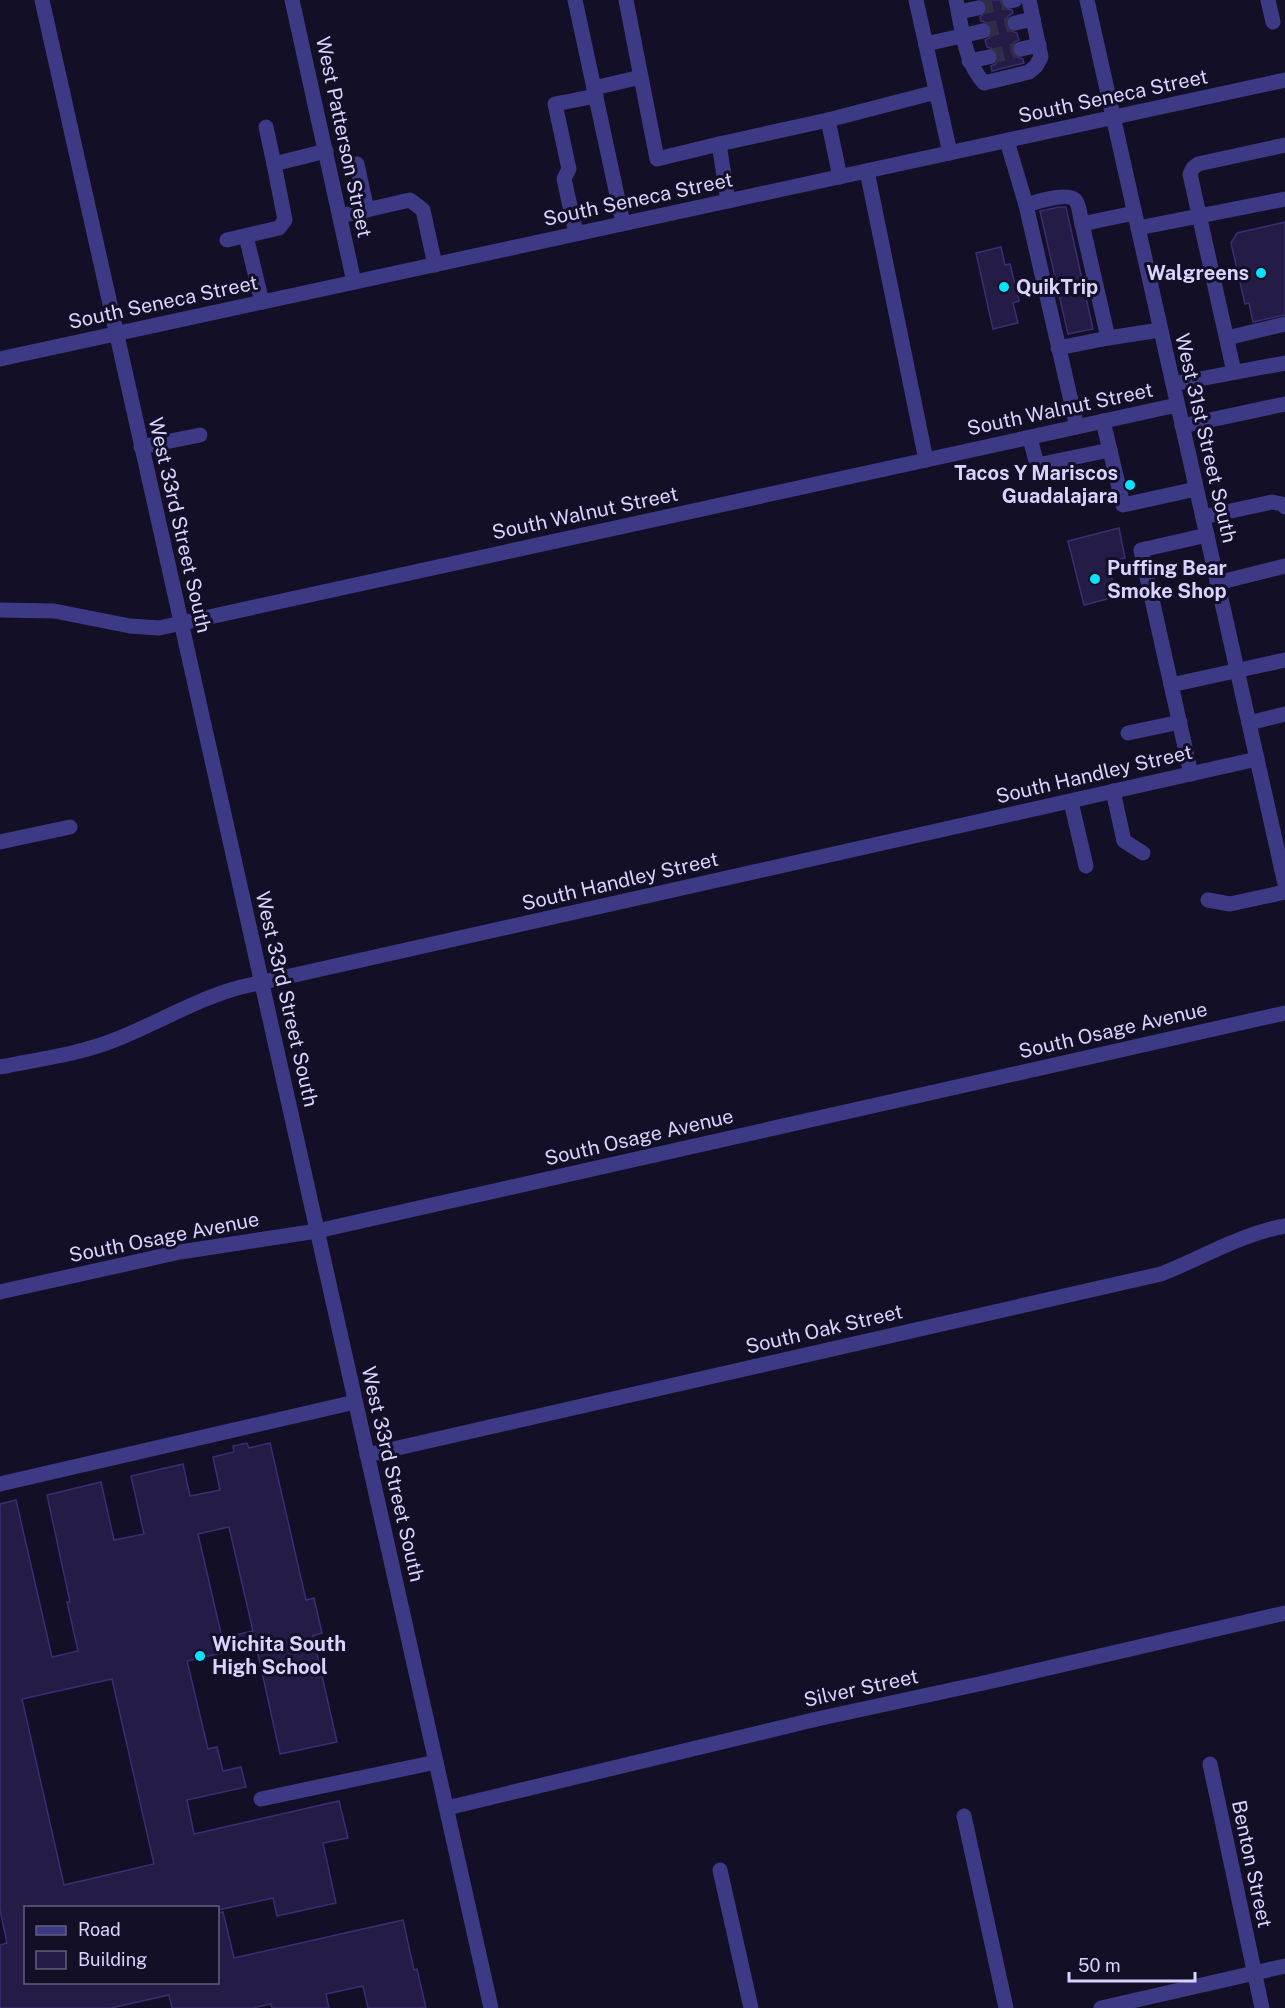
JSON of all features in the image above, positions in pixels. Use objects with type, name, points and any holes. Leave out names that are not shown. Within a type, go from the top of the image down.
[{"type":"street","name":"West 33rd Street South","points":[[42,0],[491,2008]]},
{"type":"street","name":"West Patterson Street","points":[[292,0],[354,282]]},
{"type":"street","points":[[574,0],[623,223]]},
{"type":"street","points":[[626,0],[657,159],[828,120],[936,92]]},
{"type":"street","points":[[916,0],[950,153]]},
{"type":"street","points":[[978,8],[958,6],[969,61],[975,74],[984,83],[1029,72],[1041,57],[1029,0]]},
{"type":"street","name":"West 31st Street South","points":[[1087,0],[1285,884]]},
{"type":"street","points":[[1268,0],[1273,21]]},
{"type":"street","points":[[1015,23],[1033,19]]},
{"type":"street","points":[[926,44],[983,30]]},
{"type":"street","points":[[1021,49],[1039,45]]},
{"type":"street","points":[[969,61],[989,57]]},
{"type":"street","points":[[576,234],[564,179],[569,169],[555,104],[641,77]]},
{"type":"street","name":"South Seneca Street","points":[[0,359],[1285,80]]},
{"type":"street","points":[[828,120],[840,177]]},
{"type":"street","points":[[228,240],[279,228],[285,220],[266,127]]},
{"type":"street","points":[[1007,141],[1026,205],[1077,427]]},
{"type":"street","points":[[718,144],[728,201]]},
{"type":"street","points":[[1234,372],[1190,174],[1198,164],[1285,145]]},
{"type":"street","points":[[274,164],[326,151]]},
{"type":"street","points":[[357,164],[367,210]]},
{"type":"street","points":[[867,171],[926,460]]},
{"type":"street","points":[[1026,205],[1064,196],[1072,197],[1077,202],[1108,338]]},
{"type":"street","points":[[1138,228],[1285,199]]},
{"type":"street","points":[[340,216],[410,200],[423,210],[435,265]]},
{"type":"street","points":[[1082,224],[1134,213]]},
{"type":"street","points":[[246,236],[262,303]]},
{"type":"street","points":[[1227,338],[1285,324]]},
{"type":"street","points":[[1058,348],[1161,330]]},
{"type":"street","points":[[1173,384],[1285,363]]},
{"type":"street","points":[[1182,426],[1285,404]]},
{"type":"street","name":"South Walnut Street","points":[[0,610],[54,611],[130,626],[159,628],[1177,405]]},
{"type":"street","points":[[1103,422],[1123,505],[1196,489]]},
{"type":"street","points":[[141,447],[200,435]]},
{"type":"street","points":[[1030,438],[1037,465],[1110,450]]},
{"type":"street","points":[[1203,517],[1272,502],[1285,507]]},
{"type":"street","points":[[1191,774],[1141,550],[1207,535]]},
{"type":"street","points":[[1217,583],[1285,566]]},
{"type":"street","points":[[1171,685],[1285,660]]},
{"type":"street","points":[[1249,723],[1285,714]]},
{"type":"street","points":[[1128,733],[1180,722]]},
{"type":"street","name":"South Handley Street","points":[[0,1067],[94,1047],[121,1038],[201,999],[261,982],[1257,759]]},
{"type":"street","points":[[1113,791],[1124,841],[1143,853]]},
{"type":"street","points":[[1071,802],[1086,866]]},
{"type":"street","points":[[0,842],[70,827]]},
{"type":"street","points":[[1208,900],[1230,904],[1285,892]]},
{"type":"street","name":"South Osage Avenue","points":[[0,1292],[180,1252],[317,1231],[1285,1013]]},
{"type":"street","name":"South Oak Street","points":[[367,1455],[1161,1274],[1252,1234],[1285,1226]]},
{"type":"street","points":[[0,1484],[355,1402]]},
{"type":"street","name":"Silver Street","points":[[447,1808],[807,1721],[988,1682],[1285,1613]]},
{"type":"street","points":[[261,1799],[436,1762]]},
{"type":"street","name":"Benton Street","points":[[1210,1764],[1262,2008]]},
{"type":"street","points":[[964,1816],[1006,2008]]},
{"type":"street","points":[[720,1870],[750,2008]]},
{"type":"street","points":[[1101,2008],[1285,1966]]},
{"type":"building","points":[[983,0],[1001,0],[1003,8],[1012,10],[1013,13],[1008,16],[1005,25],[1008,30],[1017,33],[1019,40],[1014,42],[1011,51],[1014,56],[1023,59],[1024,63],[992,71],[991,66],[996,64],[999,56],[996,50],[987,47],[985,40],[990,38],[993,29],[990,24],[981,21],[980,17],[987,10],[987,5]]},
{"type":"building","points":[[1066,207],[1093,329],[1068,334],[1040,211]]},
{"type":"building","name":"Walgreens","points":[[1285,222],[1285,315],[1253,322],[1249,303],[1245,304],[1231,243],[1237,233]]},
{"type":"building","points":[[1001,247],[1005,265],[1010,264],[1019,301],[1013,303],[1018,323],[993,329],[976,253]]},
{"type":"building","name":"Puffing Bear Smoke Shop","points":[[1119,528],[1125,558],[1109,561],[1115,597],[1084,605],[1068,541]]},
{"type":"building","name":"Wichita South High School","points":[[247,1443],[249,1448],[270,1443],[306,1600],[314,1598],[322,1633],[313,1636],[337,1742],[280,1754],[256,1645],[187,1661],[208,1749],[217,1747],[223,1771],[241,1767],[246,1787],[187,1800],[194,1834],[339,1801],[348,1838],[323,1843],[336,1903],[277,1916],[273,1898],[219,1910],[219,1906],[24,1906],[24,1984],[219,1984],[219,1913],[223,1912],[234,1958],[403,1920],[414,1970],[417,1969],[426,2008],[368,2008],[363,1986],[326,1994],[329,2008],[272,2008],[271,2004],[253,2008],[172,2008],[169,1995],[111,2008],[0,2008],[0,1945],[7,1943],[0,1910],[0,1504],[16,1500],[52,1657],[78,1651],[47,1495],[101,1482],[114,1540],[144,1534],[131,1476],[183,1464],[190,1496],[220,1490],[213,1457],[234,1452],[233,1446]],"holes":[[[229,1527],[253,1631],[222,1638],[198,1534]],[[112,1679],[154,1864],[64,1885],[22,1699]]]},
{"type":"tunnel","points":[[978,8],[1010,1]]},
{"type":"tunnel","points":[[983,31],[1015,23]]},
{"type":"tunnel","points":[[989,57],[1021,49]]},
{"type":"place","name":"Walgreens","points":[[1261,273]]},
{"type":"place","name":"QuikTrip","points":[[1004,287]]},
{"type":"place","name":"Tacos Y Mariscos Guadalajara","points":[[1130,485]]},
{"type":"place","name":"Puffing Bear Smoke Shop","points":[[1095,579]]},
{"type":"place","name":"Wichita South High School","points":[[200,1656]]}]
